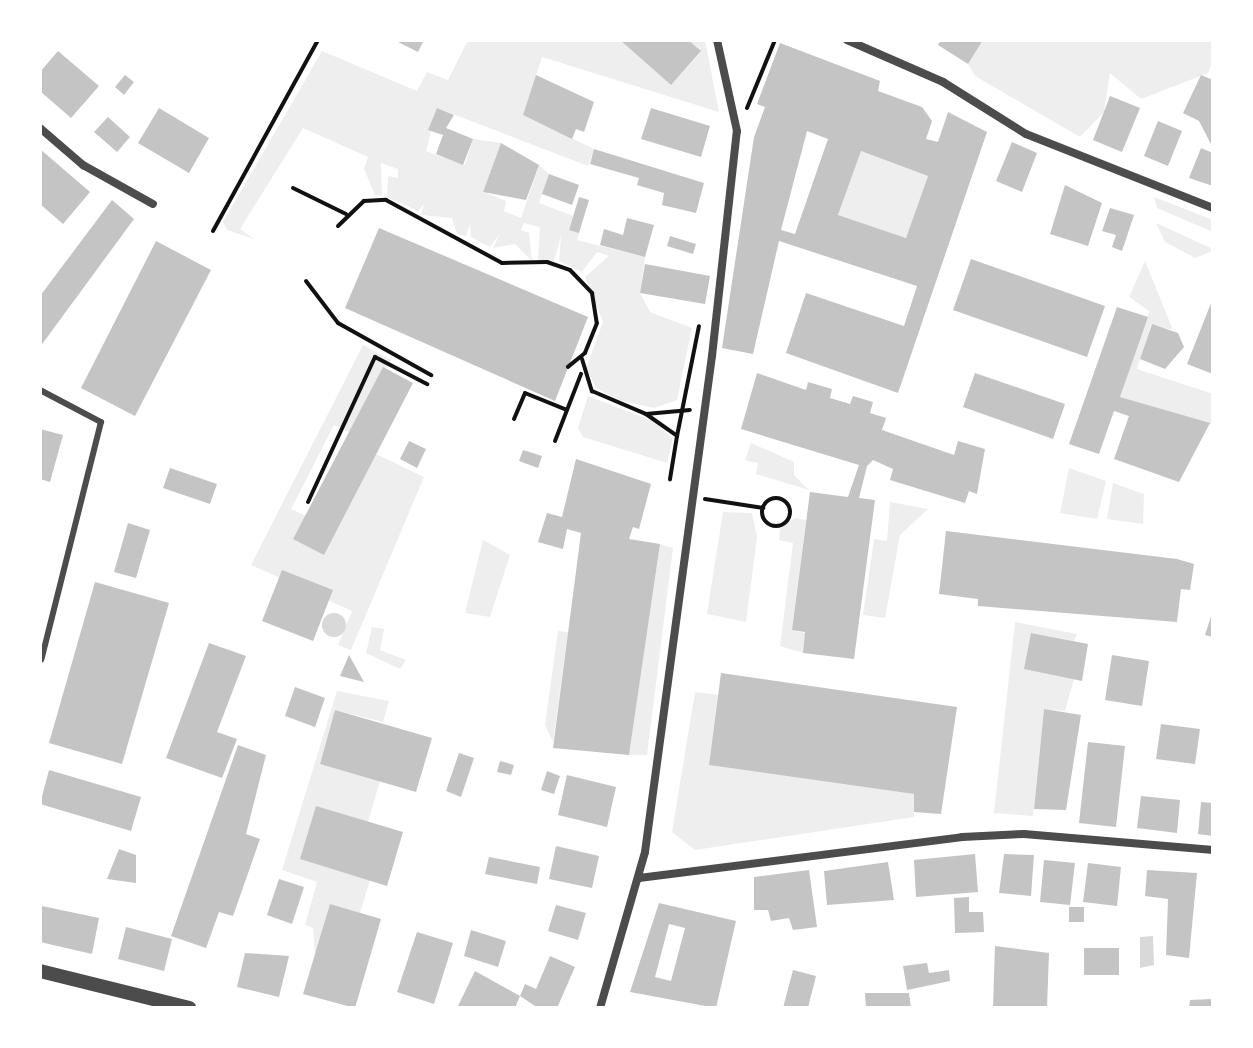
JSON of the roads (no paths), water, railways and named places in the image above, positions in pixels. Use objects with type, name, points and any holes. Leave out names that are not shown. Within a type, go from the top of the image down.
[{"type":"street","points":[[600,1008],[639,878],[695,497],[737,131],[717,40]]},
{"type":"street","points":[[847,40],[943,82],[1026,134],[1213,208]]},
{"type":"street","points":[[40,128],[91,171],[153,204]]},
{"type":"street","points":[[639,878],[962,837],[1024,834],[1213,850]]},
{"type":"street","points":[[40,971],[189,1008]]},
{"type":"lane","points":[[40,390],[101,422],[41,660]]}]
